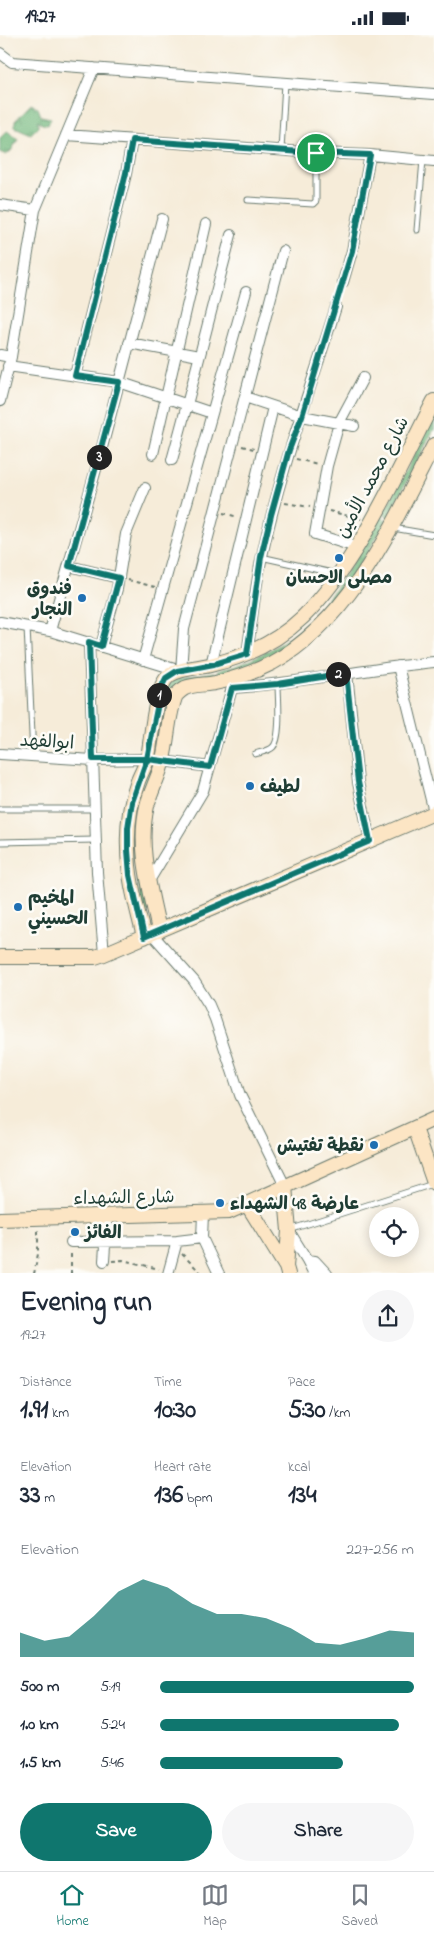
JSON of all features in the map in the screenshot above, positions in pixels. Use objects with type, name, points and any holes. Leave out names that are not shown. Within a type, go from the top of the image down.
[{"type":"main road","name":"شارع محمد الأمين","points":[[152,934],[130,875],[128,839],[132,802],[147,759],[161,688],[169,675],[247,654],[275,639],[302,618],[324,594],[356,547],[434,401]]},
{"type":"main road","points":[[152,934],[149,881],[144,840],[145,819],[150,795],[163,762],[175,698],[178,693],[187,687],[233,683],[272,663],[300,645],[314,633],[356,583],[391,527],[434,445]]},
{"type":"main road","points":[[0,957],[95,957],[434,813]]},
{"type":"main road","name":"شارع الشهداء","points":[[0,1219],[229,1212],[434,1119]]},
{"type":"main road","points":[[415,1128],[432,1176]]},
{"type":"main road","points":[[285,1187],[289,1231],[287,1270]]},
{"type":"main road","points":[[247,1204],[287,1270]]},
{"type":"street","points":[[0,53],[12,62],[434,94]]},
{"type":"street","points":[[0,401],[6,359],[35,210],[94,68]]},
{"type":"street","points":[[66,135],[434,161]]},
{"type":"street","points":[[75,376],[126,173],[132,140]]},
{"type":"street","points":[[344,282],[352,251],[370,155]]},
{"type":"street","points":[[0,205],[35,210]]},
{"type":"street","points":[[50,631],[162,219]]},
{"type":"street","points":[[153,455],[206,224]]},
{"type":"street","points":[[172,460],[188,405],[231,235]]},
{"type":"street","points":[[0,622],[50,631],[181,671],[184,629],[283,251]]},
{"type":"street","points":[[143,660],[246,292]]},
{"type":"street","points":[[247,654],[261,557],[289,450],[302,416],[336,307]]},
{"type":"street","points":[[129,343],[199,356]]},
{"type":"street","points":[[6,359],[75,376],[119,382],[212,413]]},
{"type":"street","points":[[356,547],[315,535],[327,467],[339,423],[363,377]]},
{"type":"street","points":[[245,397],[302,416],[354,426]]},
{"type":"street","points":[[211,665],[273,407]]},
{"type":"street","points":[[101,646],[119,578],[126,534],[144,488]]},
{"type":"street","points":[[69,566],[119,578]]},
{"type":"street","points":[[89,642],[97,872],[104,954]]},
{"type":"street","points":[[149,881],[202,791],[233,683],[278,684],[434,661]]},
{"type":"street","points":[[398,665],[434,813]]},
{"type":"street","points":[[346,673],[358,782],[370,841]]},
{"type":"street","name":"ابوالفهد","points":[[0,754],[93,759],[147,759]]},
{"type":"street","points":[[147,759],[210,767]]},
{"type":"street","points":[[152,934],[194,981],[209,1005],[216,1019],[240,1095],[285,1187]]},
{"type":"street","points":[[203,1214],[202,1238],[219,1273]]},
{"type":"street","points":[[104,1261],[107,1216]]},
{"type":"street","points":[[289,1231],[308,1259],[314,1273]]},
{"type":"street","points":[[71,1242],[176,1244],[202,1238]]},
{"type":"street","points":[[168,1272],[176,1244]]},
{"type":"street","points":[[308,1259],[315,1261],[327,1273]]},
{"type":"lane","points":[[281,150],[285,83]]},
{"type":"lane","points":[[248,200],[313,204],[316,201],[316,153]]},
{"type":"lane","points":[[417,230],[423,160]]},
{"type":"lane","points":[[391,527],[434,535]]},
{"type":"lane","points":[[261,557],[338,574]]},
{"type":"lane","points":[[27,627],[33,756]]},
{"type":"lane","points":[[255,754],[272,748],[276,743],[278,684]]},
{"type":"lane","points":[[0,809],[94,809]]},
{"type":"lane","points":[[0,841],[96,840]]},
{"type":"lane","points":[[289,1231],[432,1176]]},
{"type":"path","points":[[119,578],[163,588]]},
{"type":"path","points":[[34,1273],[38,1254],[38,1218]]},
{"type":"path","points":[[176,1244],[202,1273]]},
{"type":"path","points":[[104,1261],[123,1260],[168,1272]]},
{"type":"green space","points":[[31,104],[38,108],[41,116],[51,118],[48,125],[42,124],[37,120],[39,126],[31,134],[15,127],[15,121]]},
{"type":"green space","points":[[7,131],[18,139],[11,151],[6,155],[0,152],[0,138]]},
{"type":"green space","points":[[434,416],[434,429],[388,517],[383,514]]},
{"type":"green space","points":[[381,517],[387,520],[358,567],[335,600],[310,628],[298,639],[279,651],[260,661],[219,677],[217,671],[256,657],[281,643],[303,626],[332,593]]},
{"type":"green space","points":[[214,672],[215,678],[179,684],[172,689],[157,757],[153,756],[167,688],[173,680]]},
{"type":"green space","points":[[148,767],[153,768],[141,804],[136,838],[149,912],[144,913],[133,856],[134,815]]},
{"type":"place","name":"مصلى الاحسان","points":[[339,558]]},
{"type":"place","name":"فندوق النجار","points":[[82,598]]},
{"type":"place","name":"لطيف","points":[[250,786]]},
{"type":"place","name":"المخيم الحسيني","points":[[18,907]]},
{"type":"place","name":"نقطة تفتيش","points":[[374,1145]]},
{"type":"place","name":"عارضة 48 الشهداء","points":[[220,1203]]},
{"type":"place","name":"الفائز","points":[[75,1232]]},
{"type":"route","points":[[316,153],[132,140],[126,173],[75,376],[119,382],[69,566],[119,578],[118,589],[101,646],[89,642],[93,759],[147,759],[210,767],[232,688],[278,684],[346,673],[358,782],[370,841],[144,937],[130,875],[128,828],[132,802],[147,759],[161,688],[166,678],[177,671],[214,664],[247,654],[261,557],[277,494],[289,450],[302,416],[352,251],[370,155],[316,153]]}]
